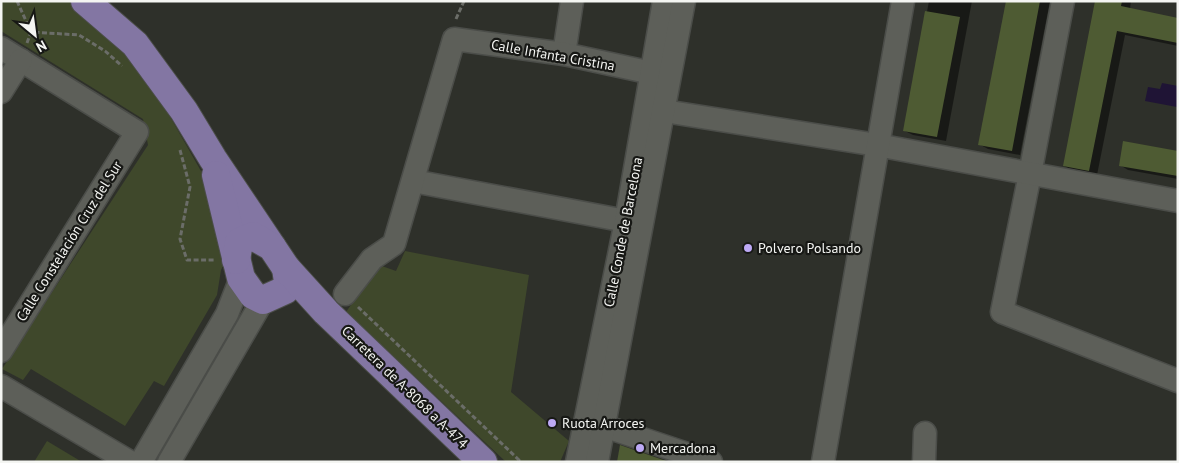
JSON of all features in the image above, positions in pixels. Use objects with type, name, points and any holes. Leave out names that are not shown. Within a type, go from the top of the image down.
[{"type":"main road","name":"Carretera de A-8068 a A-474","points":[[85,1],[135,44],[184,111],[213,159],[279,257],[336,303],[482,462]]},
{"type":"main road","name":"Carretera de A-8068 a A-474","points":[[213,159],[238,269]]},
{"type":"main road","points":[[253,236],[279,257],[288,282],[285,290],[266,299],[253,295],[238,269],[239,242],[253,236]]},
{"type":"main road","name":"Carretera de A-8068 a A-474","points":[[266,299],[336,303]]},
{"type":"street","points":[[564,54],[572,1]]},
{"type":"street","name":"Calle Conde de Barcelona","points":[[577,462],[626,222],[664,1]]},
{"type":"street","name":"Calle Conde de Barcelona","points":[[597,462],[684,1]]},
{"type":"street","points":[[823,462],[903,1]]},
{"type":"street","points":[[1063,1],[1002,312],[1178,381]]},
{"type":"street","name":"Calle Infanta Cristina","points":[[413,181],[454,38],[564,54],[652,73]]},
{"type":"street","points":[[1,48],[21,60],[1,92]]},
{"type":"street","name":"Calle Constelación Cruz del Sur","points":[[1,351],[137,132],[21,60]]},
{"type":"street","points":[[664,111],[877,145],[1178,201]]},
{"type":"street","points":[[336,303],[372,259],[394,244],[413,181],[626,222]]},
{"type":"street","points":[[141,462],[227,314],[238,269]]},
{"type":"street","points":[[169,462],[266,299]]},
{"type":"street","points":[[1,386],[130,462]]},
{"type":"street","points":[[604,426],[711,462]]},
{"type":"street","points":[[924,462],[925,433]]},
{"type":"path","points":[[336,303],[519,460],[517,462]]},
{"type":"green space","points":[[1,1],[76,1],[148,78],[238,236],[221,270],[217,295],[164,386],[154,381],[125,426],[31,369],[23,380],[2,369],[148,145],[143,119],[1,31]]},
{"type":"green space","points":[[405,251],[529,275],[511,392],[569,441],[560,462],[505,461],[346,312],[379,265],[396,271]]},
{"type":"green space","points":[[47,441],[82,462],[34,462]]},
{"type":"shaded area","points":[[1162,83],[1178,86],[1177,107],[1145,101],[1148,87],[1160,89]]},
{"type":"building","points":[[1006,1],[1040,1],[1012,151],[978,145]]},
{"type":"building","points":[[1095,1],[1122,1],[1121,6],[1178,18],[1178,43],[1117,31],[1089,171],[1063,166]]},
{"type":"building","points":[[925,11],[960,17],[937,137],[903,131]]},
{"type":"building","points":[[1123,141],[1178,151],[1178,176],[1119,166]]},
{"type":"building","points":[[620,445],[669,462],[617,462]]},
{"type":"place","name":"Polvero Polsando","points":[[748,248]]},
{"type":"place","name":"Ruota Arroces","points":[[552,423]]},
{"type":"place","name":"Mercadona","points":[[640,448]]}]
